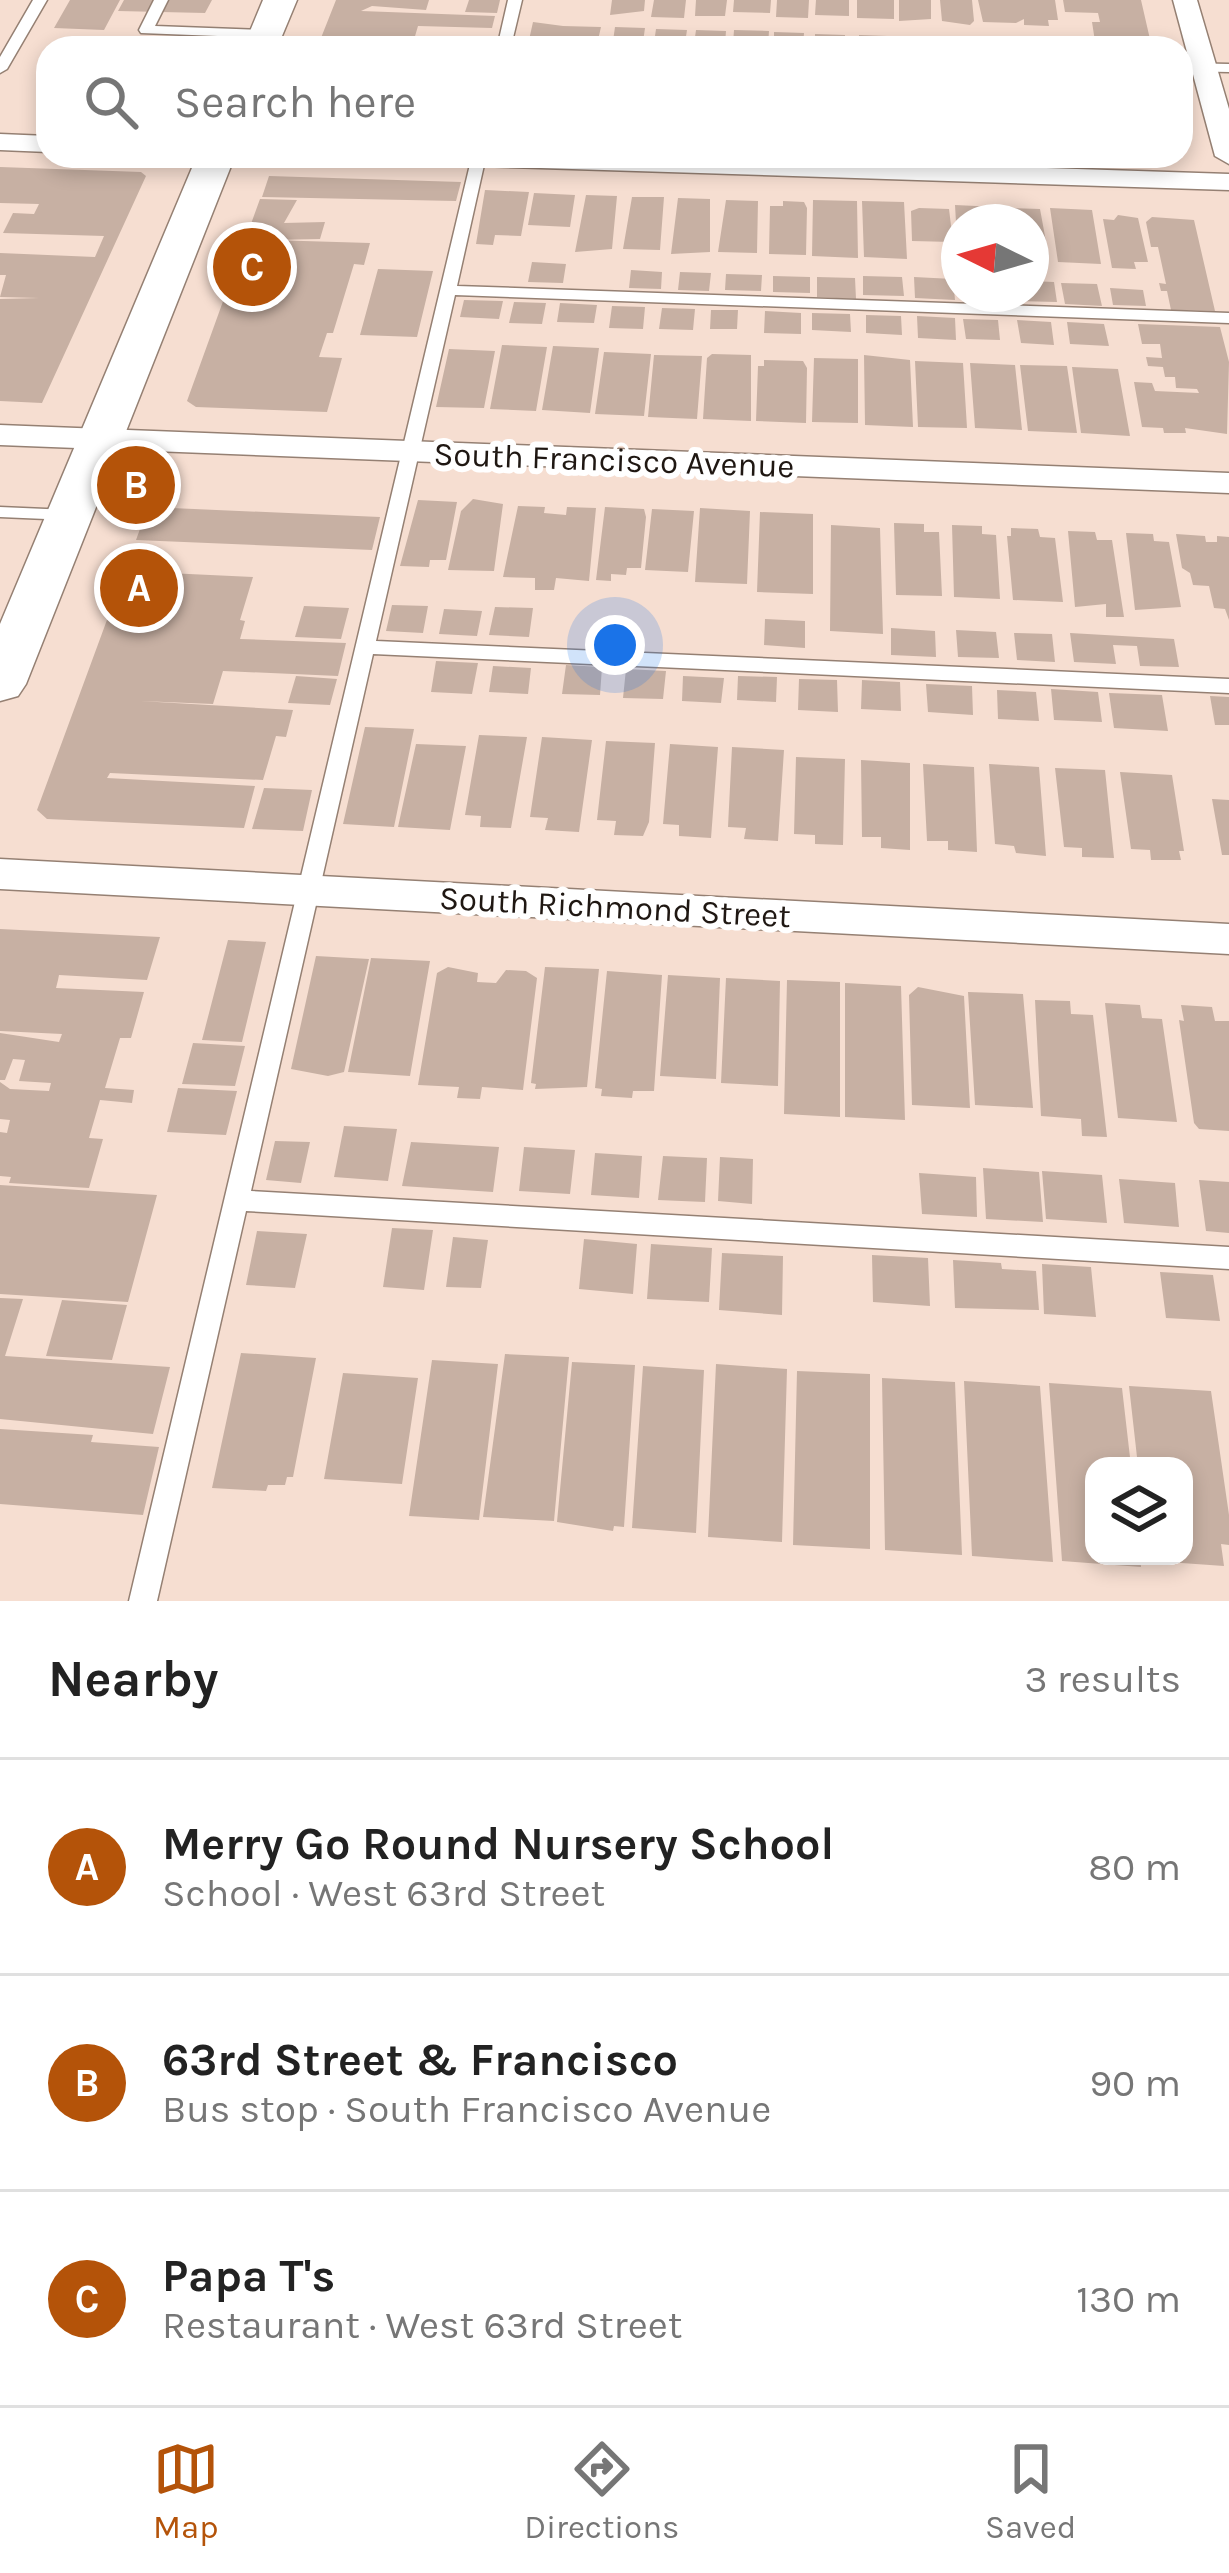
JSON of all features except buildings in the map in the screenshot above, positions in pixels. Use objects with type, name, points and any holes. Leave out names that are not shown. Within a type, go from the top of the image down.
[{"type":"main road","points":[[265,36],[280,0]]},
{"type":"main road","points":[[0,684],[211,168]]},
{"type":"street","points":[[1186,0],[1229,156]]},
{"type":"street","points":[[0,142],[36,144]]},
{"type":"street","points":[[808,168],[1229,182]]},
{"type":"street","name":"South Francisco Avenue","points":[[0,435],[1229,483]]},
{"type":"street","name":"South Richmond Street","points":[[0,874],[1229,939]]},
{"type":"lane","points":[[0,69],[40,0]]},
{"type":"lane","points":[[161,0],[146,30],[210,36]]},
{"type":"lane","points":[[507,36],[515,0]]},
{"type":"lane","points":[[0,30],[22,30]]},
{"type":"lane","points":[[142,1601],[476,168]]},
{"type":"lane","points":[[448,290],[1229,318]]},
{"type":"lane","points":[[0,512],[69,515]]},
{"type":"lane","points":[[365,647],[1229,686]]},
{"type":"lane","points":[[236,1200],[1229,1258]]},
{"type":"place","name":"Papa T's","points":[[252,267]]},
{"type":"place","name":"63rd Street & Francisco","points":[[136,485]]},
{"type":"place","name":"Merry Go Round Nursery School","points":[[139,588]]}]
